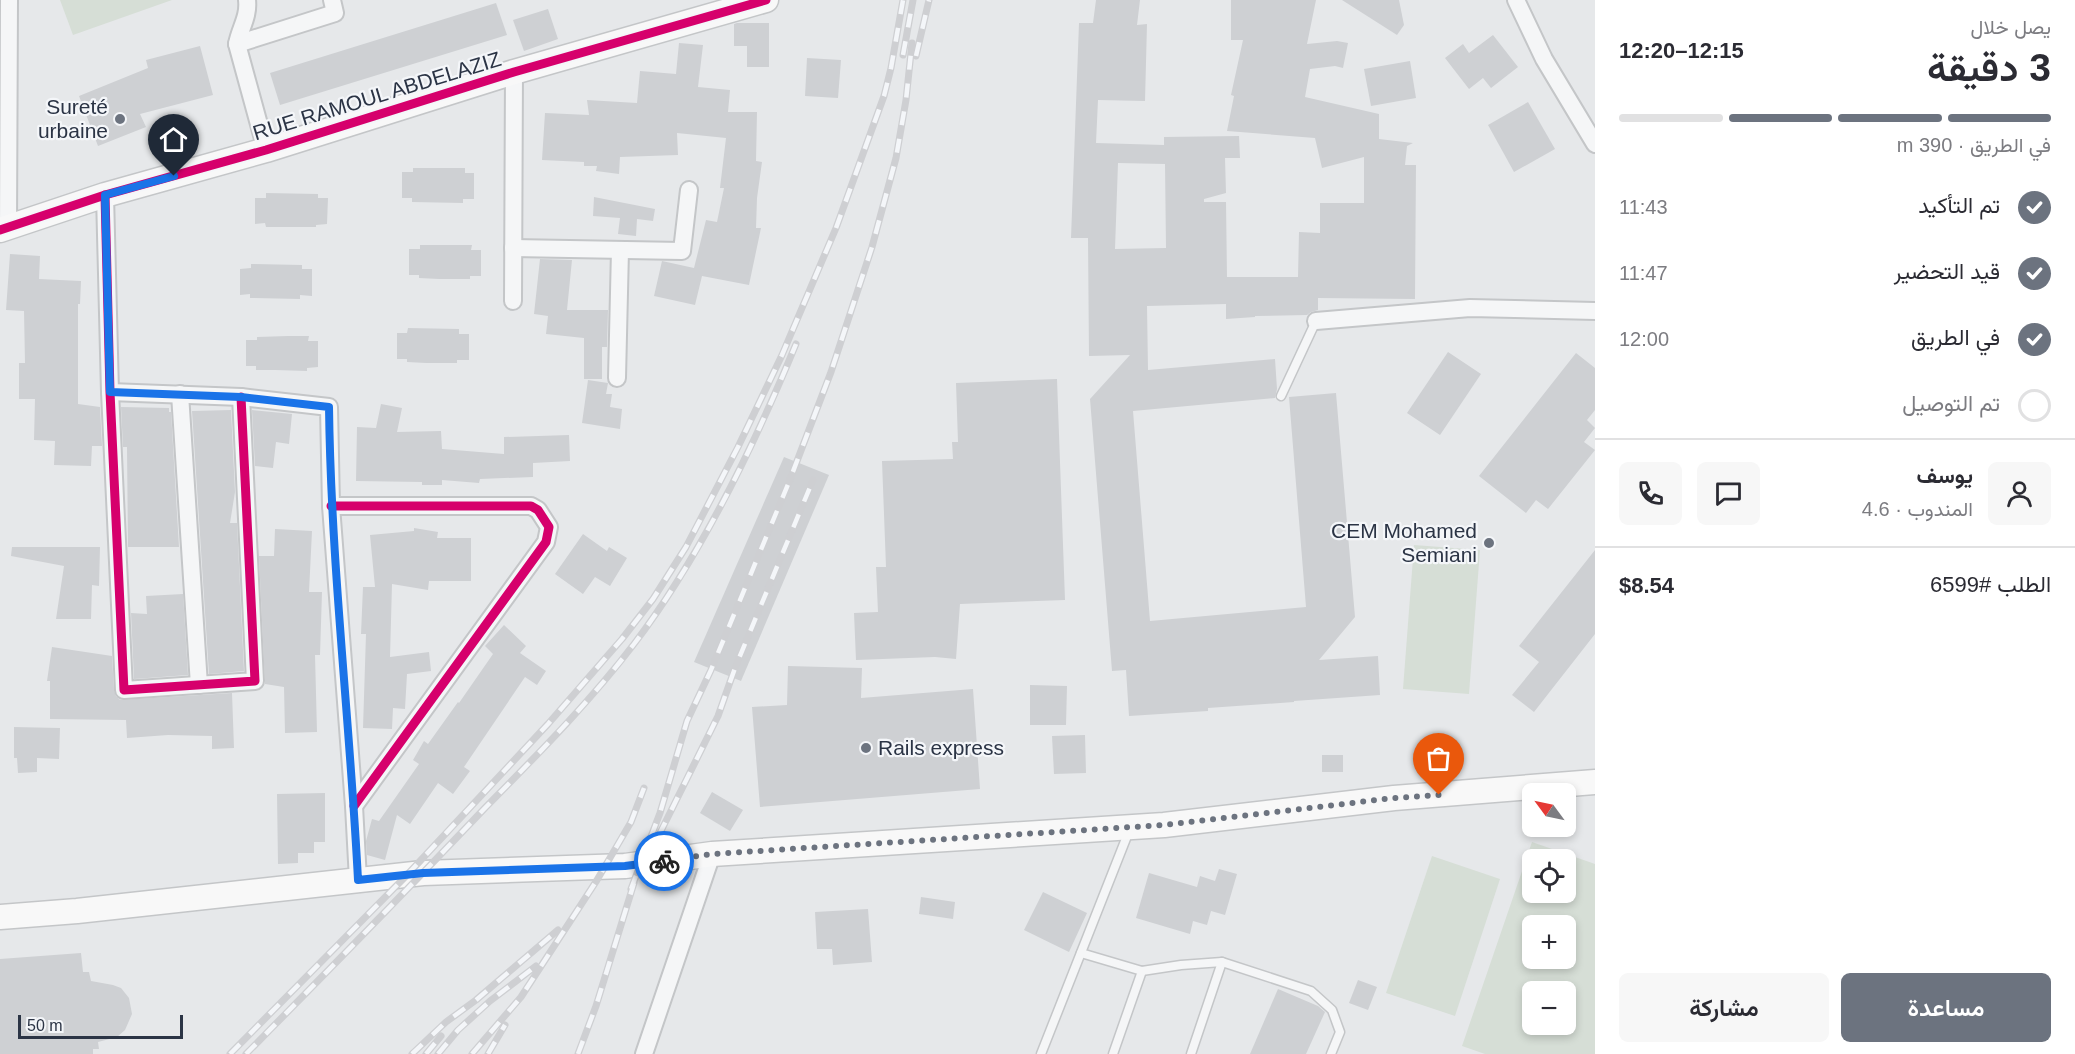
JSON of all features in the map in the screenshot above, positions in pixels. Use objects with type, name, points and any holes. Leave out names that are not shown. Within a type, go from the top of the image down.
[{"type":"main road","name":"RUE RAMOUL ABDELAZIZ","points":[[4,229],[105,195],[266,150],[514,72],[766,0]]},
{"type":"main road","points":[[0,917],[77,911],[423,873],[625,866],[712,854],[1130,828],[1394,798],[1595,782]]},
{"type":"street","points":[[4,229],[9,0]]},
{"type":"street","points":[[247,0],[249,10],[237,44],[266,150]]},
{"type":"street","points":[[237,44],[335,13],[332,0]]},
{"type":"street","points":[[1516,0],[1544,59],[1595,144]]},
{"type":"street","points":[[513,301],[514,72]]},
{"type":"street","points":[[513,248],[682,251],[689,190]]},
{"type":"street","points":[[105,195],[110,392],[124,690],[255,681],[241,397]]},
{"type":"street","points":[[616,378],[620,250]]},
{"type":"street","points":[[1316,321],[1470,308],[1595,311]]},
{"type":"street","points":[[110,392],[241,397],[329,407],[331,506],[358,880]]},
{"type":"street","points":[[180,394],[199,685]]},
{"type":"street","points":[[331,506],[531,506],[538,510],[549,527],[546,542],[354,806]]},
{"type":"street","points":[[644,1054],[712,854]]},
{"type":"lane","points":[[1281,396],[1316,321]]},
{"type":"lane","points":[[1041,1054],[1130,828]]},
{"type":"lane","points":[[1080,953],[1142,970],[1222,962],[1311,991],[1332,1010],[1340,1032],[1331,1054]]},
{"type":"lane","points":[[1191,1054],[1222,962]]},
{"type":"lane","points":[[1113,1054],[1142,970]]},
{"type":"shaded area","points":[[60,0],[172,0],[73,35]]},
{"type":"shaded area","points":[[1414,545],[1480,550],[1469,694],[1403,689]]},
{"type":"shaded area","points":[[1532,842],[1552,849],[1530,849]]},
{"type":"shaded area","points":[[1432,856],[1500,879],[1455,1016],[1386,993]]},
{"type":"shaded area","points":[[1576,857],[1595,864],[1595,1054],[1485,1054],[1462,1046],[1522,871],[1522,903],[1576,903]]},
{"type":"building","points":[[1096,0],[1140,0],[1137,25],[1147,24],[1145,101],[1098,100],[1096,143],[1164,145],[1164,137],[1239,136],[1240,158],[1225,158],[1226,193],[1204,199],[1204,202],[1226,202],[1227,277],[1298,277],[1299,232],[1320,233],[1320,203],[1364,203],[1364,157],[1322,168],[1315,138],[1227,131],[1234,96],[1231,95],[1243,40],[1231,40],[1231,0],[1316,0],[1307,44],[1337,41],[1348,43],[1343,68],[1335,66],[1310,69],[1305,97],[1379,114],[1379,139],[1413,143],[1407,146],[1405,165],[1416,165],[1415,299],[1318,298],[1318,310],[1307,315],[1226,319],[1226,304],[1147,306],[1148,370],[1275,359],[1277,389],[1275,398],[1133,411],[1150,621],[1306,607],[1289,397],[1336,393],[1355,617],[1319,660],[1378,656],[1380,695],[1129,716],[1126,670],[1112,671],[1090,399],[1130,355],[1089,356],[1088,238],[1071,238],[1079,23],[1093,23]],"holes":[[[1118,163],[1165,164],[1166,248],[1115,249]]]},
{"type":"building","points":[[1342,0],[1399,0],[1404,25],[1397,35]]},
{"type":"building","points":[[496,3],[507,35],[280,105],[270,73]]},
{"type":"building","points":[[548,9],[558,39],[524,51],[513,20]]},
{"type":"building","points":[[769,23],[769,67],[747,67],[747,46],[734,46],[734,24]]},
{"type":"building","points":[[1493,35],[1518,67],[1491,88],[1483,78],[1469,89],[1445,58],[1463,44],[1469,53]]},
{"type":"building","points":[[679,43],[703,45],[698,87],[730,90],[728,112],[757,112],[756,161],[762,162],[756,228],[761,228],[749,285],[702,276],[695,305],[654,296],[662,261],[694,268],[706,220],[717,222],[724,188],[720,188],[726,138],[677,133],[678,155],[620,157],[619,174],[596,171],[597,166],[584,166],[584,162],[542,160],[545,113],[589,115],[587,100],[637,103],[640,71],[676,74]]},
{"type":"building","points":[[200,46],[213,95],[140,114],[146,127],[98,146],[79,96],[148,68],[146,60]]},
{"type":"building","points":[[807,58],[841,60],[838,98],[805,96]]},
{"type":"building","points":[[1410,61],[1416,98],[1371,106],[1364,69]]},
{"type":"building","points":[[1528,102],[1555,149],[1514,172],[1488,125]]},
{"type":"building","points":[[413,168],[465,168],[465,173],[474,173],[474,199],[463,199],[463,203],[412,202],[412,198],[402,198],[402,172],[413,172]]},
{"type":"building","points":[[266,193],[318,194],[318,198],[328,198],[327,224],[316,225],[316,227],[266,227],[265,223],[255,224],[255,198],[266,198]]},
{"type":"building","points":[[594,197],[655,209],[653,221],[637,219],[636,236],[618,234],[620,218],[593,216]]},
{"type":"building","points":[[420,245],[472,245],[471,250],[481,250],[481,276],[470,276],[470,279],[439,279],[409,275],[409,249],[420,249]]},
{"type":"building","points":[[10,254],[40,256],[39,279],[81,281],[80,304],[78,304],[78,404],[100,407],[102,446],[92,446],[91,466],[54,465],[55,441],[34,440],[35,399],[19,399],[19,363],[25,363],[24,311],[6,310]]},
{"type":"building","points":[[540,259],[572,260],[567,310],[608,310],[607,347],[602,347],[602,379],[584,379],[584,338],[546,334],[548,316],[534,314]]},
{"type":"building","points":[[251,264],[302,265],[302,269],[312,269],[312,296],[300,295],[300,299],[250,298],[250,294],[240,295],[240,269],[251,268]]},
{"type":"building","points":[[408,328],[459,329],[459,334],[469,334],[469,360],[457,360],[457,363],[426,363],[397,359],[397,333],[407,333]]},
{"type":"building","points":[[309,336],[308,341],[318,341],[318,367],[307,368],[307,371],[256,370],[256,366],[246,366],[246,340],[257,340],[257,337]]},
{"type":"building","points":[[1448,352],[1481,374],[1440,435],[1407,413]]},
{"type":"building","points":[[1576,353],[1595,368],[1595,410],[1587,420],[1595,428],[1584,442],[1595,450],[1548,509],[1536,500],[1526,513],[1479,476]]},
{"type":"building","points":[[1057,379],[1065,600],[960,604],[956,659],[935,657],[856,660],[854,613],[878,612],[876,567],[886,567],[882,461],[953,459],[952,442],[958,442],[956,383]]},
{"type":"building","points":[[588,380],[608,383],[606,394],[612,394],[610,407],[622,409],[620,429],[582,423]]},
{"type":"building","points":[[381,404],[402,408],[397,432],[441,431],[442,449],[504,454],[504,437],[569,435],[570,461],[533,463],[533,477],[480,479],[479,483],[442,480],[442,485],[422,485],[422,482],[356,481],[357,427],[376,428]]},
{"type":"building","points":[[121,407],[169,408],[171,412],[179,547],[128,547],[127,447],[123,447]]},
{"type":"building","points":[[231,410],[235,492],[230,523],[237,523],[244,671],[209,674],[192,411]]},
{"type":"building","points":[[252,410],[292,414],[289,444],[276,442],[273,468],[255,466]]},
{"type":"building","points":[[784,457],[829,475],[741,681],[694,662]]},
{"type":"building","points":[[414,528],[438,532],[437,538],[471,538],[471,581],[429,581],[428,590],[392,584],[390,657],[429,652],[431,671],[407,674],[405,709],[393,708],[392,729],[363,728],[366,634],[361,634],[363,587],[375,587],[370,535],[414,531]]},
{"type":"building","points":[[275,529],[312,531],[309,592],[322,592],[320,655],[315,655],[317,732],[285,733],[284,687],[265,684],[259,556],[274,556]]},
{"type":"building","points":[[583,534],[607,551],[609,547],[627,558],[610,586],[595,577],[583,594],[555,574]]},
{"type":"building","points":[[12,547],[100,547],[99,586],[92,585],[91,619],[56,619],[64,566],[11,556]]},
{"type":"building","points":[[1595,550],[1595,634],[1534,712],[1512,695],[1539,662],[1519,646]]},
{"type":"building","points":[[183,594],[188,675],[134,679],[131,613],[147,614],[146,596]]},
{"type":"building","points":[[504,625],[526,646],[520,653],[546,671],[537,685],[525,677],[464,767],[470,771],[453,794],[438,783],[410,824],[397,815],[385,860],[367,855],[366,841],[372,819],[379,821],[419,764],[413,760],[424,741],[428,744],[493,654],[485,646]]},
{"type":"building","points":[[52,647],[112,656],[114,690],[120,700],[232,693],[234,748],[212,749],[212,736],[168,735],[127,738],[126,720],[50,719],[50,681],[47,681]]},
{"type":"building","name":"Rails express","points":[[788,666],[862,668],[861,698],[973,689],[980,789],[760,807],[752,707],[787,705]]},
{"type":"building","points":[[1030,685],[1067,686],[1066,725],[1030,725]]},
{"type":"building","points":[[14,727],[60,728],[59,759],[37,758],[37,772],[18,773],[17,758],[14,758]]},
{"type":"building","points":[[1085,735],[1086,773],[1054,774],[1052,736]]},
{"type":"building","points":[[1322,755],[1343,755],[1343,772],[1322,772]]},
{"type":"building","points":[[712,792],[743,810],[730,831],[700,813]]},
{"type":"building","points":[[325,793],[325,842],[314,842],[314,853],[298,853],[298,863],[278,864],[277,794]]},
{"type":"building","points":[[1219,869],[1237,874],[1225,915],[1211,911],[1207,925],[1193,921],[1190,934],[1136,918],[1149,873],[1197,887],[1200,876],[1215,881]]},
{"type":"building","points":[[1043,892],[1087,913],[1069,952],[1024,930]]},
{"type":"building","points":[[921,897],[955,902],[953,919],[919,914]]},
{"type":"building","points":[[868,909],[872,962],[833,965],[832,949],[817,949],[815,912]]},
{"type":"building","points":[[81,953],[83,972],[89,972],[91,981],[121,988],[129,998],[132,1014],[125,1030],[117,1037],[98,1042],[99,1049],[93,1049],[93,1054],[0,1054],[0,959]]},
{"type":"building","points":[[1358,980],[1377,987],[1368,1010],[1349,1003]]},
{"type":"building","points":[[1278,989],[1318,1006],[1325,1012],[1306,1054],[1250,1054]]},
{"type":"railway","points":[[230,1054],[407,875],[548,724],[622,639],[653,599],[686,547],[738,447],[782,355],[836,228],[884,96],[903,0]]},
{"type":"railway","points":[[903,55],[913,0]]},
{"type":"railway","points":[[916,56],[929,0]]},
{"type":"railway","points":[[631,889],[660,813],[687,721],[711,670],[789,482],[831,372],[872,247],[896,158],[906,100],[912,43]]},
{"type":"railway","points":[[246,1054],[542,749],[599,687],[634,644],[682,574],[704,537],[744,461],[796,344]]},
{"type":"railway","points":[[659,835],[718,716],[735,668],[813,480]]},
{"type":"railway","points":[[472,1054],[521,997],[597,880],[631,822],[644,788]]},
{"type":"railway","points":[[578,1054],[596,1006],[634,883]]},
{"type":"railway","points":[[412,1054],[446,1022],[476,1000],[558,930]]},
{"type":"railway","points":[[438,1054],[458,1030],[490,1001],[536,966]]},
{"type":"railway","points":[[488,1054],[505,1025]]},
{"type":"railway","points":[[426,1054],[441,1036]]},
{"type":"cycle path","points":[[0,230],[105,195],[266,150],[514,72],[766,0]]},
{"type":"cycle path","points":[[105,195],[110,392],[124,690],[255,681],[241,397]]},
{"type":"cycle path","points":[[331,506],[531,506],[538,510],[549,527],[546,542],[354,806]]},
{"type":"way so far","points":[[664,861],[712,854],[1164,825],[1394,798],[1439,795]]},
{"type":"place","name":"Sureté urbaine","points":[[120,119]]},
{"type":"place","name":"CEM Mohamed Semiani","points":[[1489,543]]},
{"type":"place","name":"Rails express","points":[[866,748]]},
{"type":"route","points":[[174,176],[105,195],[110,392],[241,397],[329,407],[331,506],[358,880],[423,873],[625,866],[664,861]]}]
